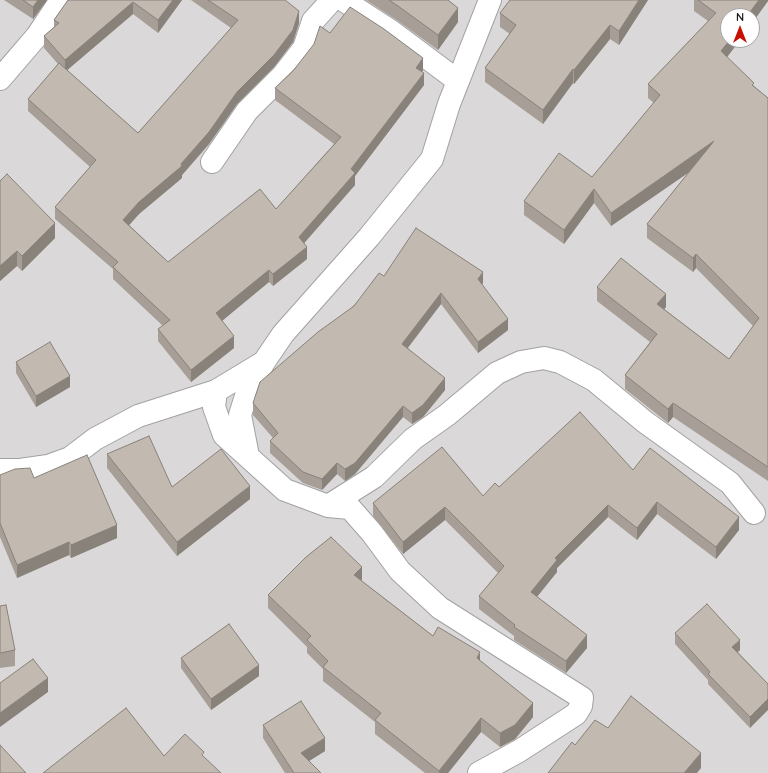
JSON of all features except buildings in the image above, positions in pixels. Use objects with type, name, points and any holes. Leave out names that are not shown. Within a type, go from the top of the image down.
[{"type":"street","points":[[0,78],[37,36],[61,0]]},
{"type":"street","points":[[212,162],[247,111],[283,75],[304,48],[313,20],[332,0]]},
{"type":"street","points":[[343,0],[391,31],[458,81]]},
{"type":"street","points":[[248,456],[240,415],[250,383],[283,334],[369,237],[432,159],[458,81],[490,0]]},
{"type":"street","points":[[328,506],[374,477],[413,439],[447,415],[497,373],[521,362],[544,358],[560,362],[594,380],[645,422],[730,483],[754,513]]},
{"type":"street","points":[[0,470],[20,470],[48,466],[70,458],[95,439],[138,416],[216,390],[264,362]]},
{"type":"street","points":[[216,390],[214,407],[224,434],[285,490],[328,506],[350,508],[372,533],[400,571],[440,608],[582,698],[581,706],[576,714],[519,751],[479,773]]},
{"type":"shaded area","points":[[0,0],[768,0],[768,773],[0,773]]}]
